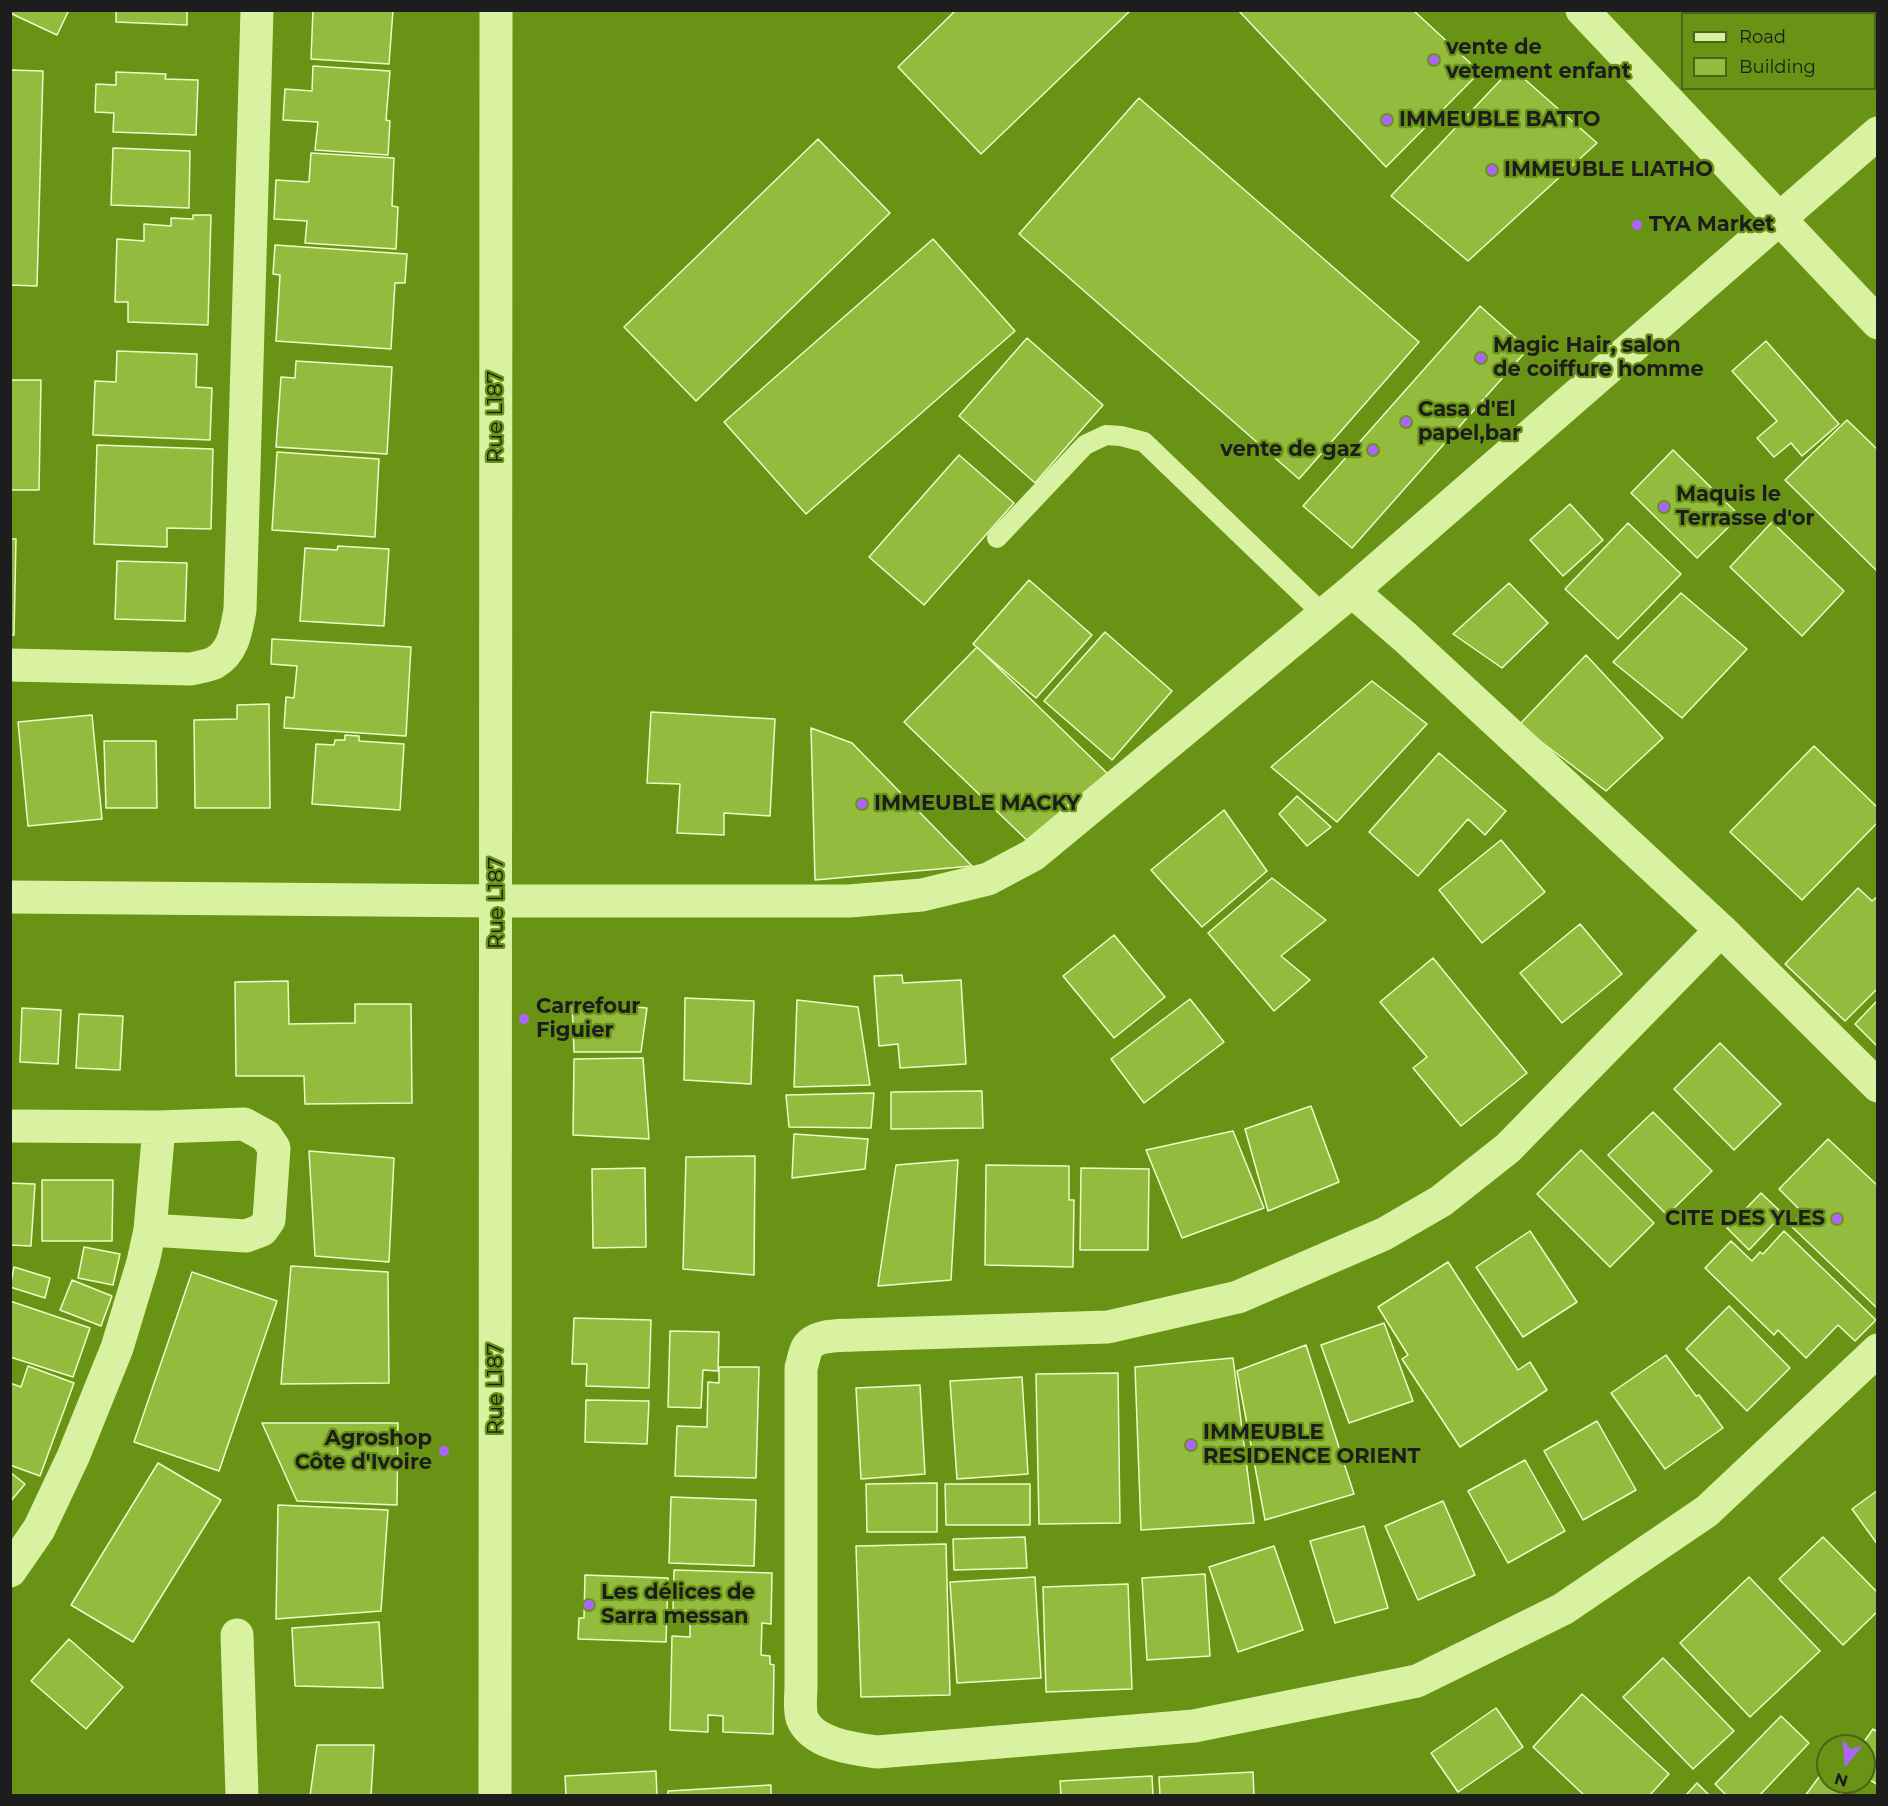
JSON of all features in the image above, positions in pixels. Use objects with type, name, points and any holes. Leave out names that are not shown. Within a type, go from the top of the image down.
[{"type":"street","points":[[10,665],[191,669],[213,663],[228,652],[234,637],[240,610],[256,10]]},
{"type":"street","name":"Rue L187","points":[[495,1796],[496,10]]},
{"type":"street","points":[[1582,10],[1778,220],[1878,323]]},
{"type":"street","points":[[10,897],[849,902],[922,895],[988,879],[1033,855],[1324,615],[1878,133]]},
{"type":"street","points":[[1352,591],[1720,930],[1878,1086]]},
{"type":"street","points":[[1720,930],[1508,1148],[1441,1201],[1384,1234],[1238,1297],[1108,1328],[854,1335],[826,1337],[812,1341],[806,1349],[801,1368],[802,1718],[813,1733],[843,1747],[877,1752],[1194,1726],[1417,1681],[1563,1609],[1707,1511],[1878,1350]]},
{"type":"street","points":[[10,1126],[159,1127],[244,1124],[267,1136],[274,1148],[269,1220],[262,1230],[246,1236],[150,1230]]},
{"type":"street","points":[[10,1571],[39,1529],[73,1457],[117,1348],[143,1262],[150,1230],[159,1127]]},
{"type":"street","points":[[237,1635],[242,1796]]},
{"type":"lane","points":[[997,538],[1085,445],[1106,435],[1122,436],[1144,442],[1324,615]]},
{"type":"building","points":[[10,10],[69,10],[57,35],[10,13]]},
{"type":"building","points":[[116,10],[187,10],[187,25],[116,22]]},
{"type":"building","points":[[313,10],[393,10],[389,64],[311,59]]},
{"type":"building","points":[[956,10],[1131,10],[981,154],[898,67]]},
{"type":"building","name":"IMMEUBLE BATTO","points":[[1238,10],[1413,10],[1480,72],[1386,167]]},
{"type":"building","points":[[1876,22],[1878,22],[1878,54],[1876,54]]},
{"type":"building","points":[[313,66],[390,71],[386,120],[390,121],[388,155],[315,150],[318,122],[283,120],[285,89],[312,91]]},
{"type":"building","name":"IMMEUBLE LIATHO","points":[[1512,68],[1597,143],[1468,261],[1391,196]]},
{"type":"building","points":[[10,70],[43,71],[37,286],[10,285]]},
{"type":"building","points":[[116,72],[166,74],[165,79],[198,80],[196,135],[113,132],[114,113],[95,112],[96,84],[116,85]]},
{"type":"building","points":[[1139,98],[1419,342],[1299,479],[1019,234]]},
{"type":"building","points":[[818,139],[890,213],[696,401],[624,327]]},
{"type":"building","points":[[113,148],[190,151],[189,208],[111,205]]},
{"type":"building","points":[[311,153],[394,158],[392,206],[398,207],[396,249],[305,243],[307,221],[274,219],[276,180],[309,182]]},
{"type":"building","points":[[193,215],[211,215],[208,325],[128,322],[128,302],[115,302],[117,239],[144,241],[144,224],[171,226],[171,218],[193,219]]},
{"type":"building","points":[[933,239],[1015,331],[806,514],[724,422]]},
{"type":"building","points":[[275,245],[407,254],[405,283],[395,283],[391,349],[276,341],[280,275],[273,274]]},
{"type":"building","points":[[1480,306],[1528,349],[1352,548],[1303,506]]},
{"type":"building","points":[[1027,338],[1103,405],[1035,483],[959,416]]},
{"type":"building","points":[[1766,341],[1839,424],[1802,456],[1791,443],[1774,457],[1757,438],[1777,421],[1732,371]]},
{"type":"building","points":[[117,351],[197,354],[196,387],[212,388],[210,440],[93,435],[95,381],[116,382]]},
{"type":"building","points":[[296,361],[392,367],[387,454],[276,447],[281,377],[295,378]]},
{"type":"building","points":[[10,380],[41,380],[39,490],[10,490]]},
{"type":"building","points":[[1847,420],[1878,450],[1878,572],[1785,480]]},
{"type":"building","points":[[97,445],[213,449],[211,529],[167,528],[167,547],[94,544]]},
{"type":"building","points":[[1673,450],[1740,516],[1697,558],[1631,493]]},
{"type":"building","points":[[277,452],[379,459],[375,537],[272,530]]},
{"type":"building","points":[[959,455],[1014,503],[924,605],[869,557]]},
{"type":"building","points":[[1570,504],[1603,540],[1563,576],[1530,540]]},
{"type":"building","points":[[1772,522],[1844,591],[1802,636],[1730,567]]},
{"type":"building","points":[[1628,523],[1681,574],[1618,639],[1565,589]]},
{"type":"building","points":[[10,539],[16,539],[14,635],[10,635]]},
{"type":"building","points":[[338,546],[389,549],[384,626],[300,621],[305,548],[337,550]]},
{"type":"building","points":[[117,561],[187,563],[185,621],[115,619]]},
{"type":"building","points":[[1029,580],[1092,635],[1036,698],[973,644]]},
{"type":"building","points":[[1509,583],[1548,623],[1502,668],[1453,634]]},
{"type":"building","points":[[1681,593],[1747,649],[1682,718],[1613,662]]},
{"type":"building","points":[[1105,632],[1172,691],[1112,760],[1044,701]]},
{"type":"building","points":[[272,639],[411,647],[406,736],[284,728],[286,697],[294,698],[297,666],[271,664]]},
{"type":"building","points":[[977,647],[1108,774],[1035,848],[904,722]]},
{"type":"building","points":[[1586,655],[1663,738],[1606,791],[1519,725]]},
{"type":"building","points":[[1372,681],[1427,724],[1337,822],[1271,767]]},
{"type":"building","points":[[269,704],[270,808],[195,808],[194,720],[237,719],[237,705]]},
{"type":"building","points":[[651,712],[775,719],[770,816],[724,813],[724,835],[677,833],[680,784],[647,783]]},
{"type":"building","points":[[92,715],[102,819],[28,826],[18,722]]},
{"type":"building","name":"IMMEUBLE MACKY","points":[[811,728],[852,743],[972,866],[815,880]]},
{"type":"building","points":[[345,735],[359,736],[359,741],[404,744],[400,810],[312,804],[316,744],[334,745],[335,740],[345,740]]},
{"type":"building","points":[[104,741],[156,741],[157,808],[106,808]]},
{"type":"building","points":[[1814,746],[1878,808],[1878,822],[1802,900],[1730,832]]},
{"type":"building","points":[[1439,753],[1506,811],[1485,835],[1468,819],[1418,876],[1369,832]]},
{"type":"building","points":[[1297,796],[1331,827],[1307,846],[1279,814]]},
{"type":"building","points":[[1224,810],[1267,871],[1202,927],[1151,870]]},
{"type":"building","points":[[1501,840],[1545,892],[1482,943],[1439,890]]},
{"type":"building","points":[[1272,878],[1326,920],[1281,956],[1310,980],[1274,1011],[1208,933]]},
{"type":"building","points":[[1858,888],[1872,901],[1878,896],[1878,988],[1845,1021],[1785,964]]},
{"type":"building","points":[[1580,924],[1622,974],[1562,1023],[1520,973]]},
{"type":"building","points":[[1114,935],[1165,997],[1114,1038],[1063,976]]},
{"type":"building","points":[[1433,958],[1527,1073],[1461,1126],[1413,1068],[1427,1057],[1380,1002]]},
{"type":"building","points":[[902,975],[903,983],[961,980],[966,1064],[900,1068],[898,1044],[879,1046],[874,976]]},
{"type":"building","points":[[288,981],[289,1024],[355,1023],[355,1004],[411,1004],[412,1103],[305,1104],[304,1076],[236,1076],[235,982]]},
{"type":"building","points":[[685,998],[754,1001],[751,1084],[684,1080]]},
{"type":"building","points":[[1190,999],[1224,1042],[1144,1103],[1111,1059]]},
{"type":"building","points":[[797,1000],[858,1007],[870,1085],[794,1087]]},
{"type":"building","points":[[572,1001],[647,1008],[641,1052],[574,1052]]},
{"type":"building","points":[[1878,1001],[1878,1047],[1855,1024]]},
{"type":"building","points":[[22,1008],[61,1010],[58,1064],[20,1062]]},
{"type":"building","points":[[79,1014],[123,1016],[120,1070],[76,1068]]},
{"type":"building","points":[[1720,1043],[1781,1104],[1734,1150],[1674,1089]]},
{"type":"building","points":[[643,1058],[649,1139],[573,1135],[574,1059]]},
{"type":"building","points":[[982,1091],[983,1128],[891,1129],[891,1092]]},
{"type":"building","points":[[874,1093],[871,1128],[789,1127],[786,1095]]},
{"type":"building","points":[[1311,1106],[1339,1182],[1268,1211],[1245,1129]]},
{"type":"building","points":[[1653,1112],[1712,1171],[1667,1215],[1608,1155]]},
{"type":"building","points":[[1233,1131],[1264,1208],[1182,1238],[1146,1150]]},
{"type":"building","points":[[794,1134],[868,1139],[865,1169],[792,1178]]},
{"type":"building","name":"CITE DES YLES","points":[[1828,1139],[1878,1186],[1878,1309],[1791,1226],[1803,1213],[1779,1189]]},
{"type":"building","points":[[1581,1150],[1654,1223],[1610,1267],[1537,1194]]},
{"type":"building","points":[[309,1151],[394,1158],[389,1262],[315,1256]]},
{"type":"building","points":[[755,1156],[754,1275],[683,1269],[686,1157]]},
{"type":"building","points":[[958,1160],[951,1280],[878,1286],[896,1165]]},
{"type":"building","points":[[986,1165],[1069,1166],[1069,1200],[1074,1200],[1073,1267],[985,1265]]},
{"type":"building","points":[[645,1168],[646,1247],[593,1248],[592,1169]]},
{"type":"building","points":[[1081,1168],[1149,1169],[1148,1250],[1080,1250]]},
{"type":"building","points":[[42,1180],[113,1180],[112,1241],[42,1241]]},
{"type":"building","points":[[10,1183],[35,1184],[31,1246],[10,1245]]},
{"type":"building","points":[[1761,1193],[1783,1214],[1749,1250],[1727,1228]]},
{"type":"building","points":[[1530,1231],[1577,1302],[1523,1337],[1476,1267]]},
{"type":"building","points":[[1784,1231],[1876,1320],[1855,1341],[1838,1325],[1806,1358],[1778,1330],[1774,1335],[1705,1268],[1731,1241],[1752,1261],[1760,1252],[1763,1254]]},
{"type":"building","points":[[84,1247],[120,1254],[113,1285],[78,1278]]},
{"type":"building","points":[[1448,1262],[1518,1370],[1530,1362],[1547,1390],[1460,1447],[1402,1359],[1408,1355],[1378,1307]]},
{"type":"building","points":[[291,1266],[388,1272],[389,1383],[281,1384]]},
{"type":"building","points":[[14,1267],[50,1278],[45,1298],[10,1287]]},
{"type":"building","points":[[192,1272],[277,1301],[219,1471],[134,1442]]},
{"type":"building","points":[[72,1280],[112,1296],[101,1326],[60,1310]]},
{"type":"building","points":[[10,1301],[90,1328],[73,1377],[10,1357]]},
{"type":"building","points":[[1729,1306],[1790,1368],[1747,1411],[1686,1349]]},
{"type":"building","points":[[574,1318],[651,1320],[649,1388],[586,1386],[587,1364],[572,1364]]},
{"type":"building","points":[[1384,1323],[1413,1401],[1349,1423],[1321,1345]]},
{"type":"building","points":[[670,1331],[719,1332],[718,1371],[703,1370],[701,1408],[668,1407]]},
{"type":"building","points":[[1306,1345],[1354,1494],[1265,1520],[1237,1371]]},
{"type":"building","points":[[1666,1355],[1723,1428],[1665,1469],[1611,1393]]},
{"type":"building","name":"IMMEUBLE RESIDENCE ORIENT","points":[[1233,1358],[1254,1523],[1141,1530],[1135,1367]]},
{"type":"building","points":[[28,1366],[74,1383],[40,1476],[10,1465],[10,1383],[21,1387]]},
{"type":"building","points":[[719,1367],[759,1367],[756,1478],[675,1476],[677,1426],[707,1427],[708,1382],[719,1383]]},
{"type":"building","points":[[1118,1373],[1120,1523],[1039,1524],[1036,1374]]},
{"type":"building","points":[[1022,1377],[1028,1474],[957,1479],[950,1381]]},
{"type":"building","points":[[920,1385],[925,1474],[861,1479],[856,1388]]},
{"type":"building","points":[[586,1400],[649,1401],[647,1444],[585,1442]]},
{"type":"building","points":[[1597,1421],[1636,1490],[1583,1520],[1544,1451]]},
{"type":"building","points":[[262,1423],[398,1423],[397,1505],[297,1501]]},
{"type":"building","points":[[1525,1460],[1565,1531],[1508,1563],[1468,1491]]},
{"type":"building","points":[[158,1463],[221,1500],[133,1642],[71,1605]]},
{"type":"building","points":[[10,1472],[25,1484],[10,1502]]},
{"type":"building","points":[[937,1483],[937,1532],[867,1532],[866,1484]]},
{"type":"building","points":[[945,1484],[1030,1484],[1030,1525],[946,1525]]},
{"type":"building","points":[[1878,1490],[1878,1545],[1852,1509]]},
{"type":"building","points":[[671,1497],[756,1500],[754,1566],[669,1563]]},
{"type":"building","points":[[1443,1501],[1475,1575],[1418,1600],[1385,1526]]},
{"type":"building","points":[[278,1505],[388,1510],[381,1611],[276,1619]]},
{"type":"building","points":[[1364,1526],[1388,1608],[1335,1623],[1310,1541]]},
{"type":"building","points":[[1025,1537],[1027,1568],[954,1570],[953,1539]]},
{"type":"building","points":[[1823,1537],[1878,1593],[1878,1611],[1843,1645],[1779,1579]]},
{"type":"building","points":[[946,1544],[950,1695],[861,1697],[856,1546]]},
{"type":"building","points":[[1274,1546],[1303,1630],[1238,1652],[1209,1567]]},
{"type":"building","points":[[674,1570],[772,1573],[771,1624],[762,1623],[761,1655],[770,1656],[770,1664],[774,1665],[773,1734],[723,1732],[723,1716],[708,1715],[708,1732],[670,1730],[672,1636],[690,1637],[690,1611],[673,1611]]},
{"type":"building","points":[[1205,1574],[1210,1656],[1147,1660],[1142,1578]]},
{"type":"building","points":[[585,1575],[668,1578],[666,1642],[578,1639],[579,1618],[584,1618]]},
{"type":"building","points":[[1035,1577],[1041,1678],[957,1683],[950,1582]]},
{"type":"building","points":[[1749,1577],[1820,1651],[1750,1717],[1680,1643]]},
{"type":"building","points":[[1128,1584],[1132,1689],[1046,1692],[1043,1587]]},
{"type":"building","points":[[379,1622],[383,1688],[295,1686],[292,1628]]},
{"type":"building","points":[[69,1639],[123,1687],[86,1729],[31,1681]]},
{"type":"building","points":[[1663,1658],[1734,1731],[1693,1769],[1623,1697]]},
{"type":"building","points":[[1582,1694],[1669,1774],[1649,1796],[1585,1796],[1533,1747]]},
{"type":"building","points":[[1496,1708],[1523,1747],[1458,1792],[1431,1753]]},
{"type":"building","points":[[1781,1716],[1809,1743],[1759,1796],[1727,1796],[1715,1784]]},
{"type":"building","points":[[1873,1729],[1878,1732],[1878,1785],[1876,1784],[1876,1734],[1869,1734]]},
{"type":"building","points":[[317,1745],[374,1745],[371,1796],[310,1796]]},
{"type":"building","points":[[656,1771],[657,1796],[566,1796],[565,1776]]},
{"type":"building","points":[[1253,1772],[1254,1796],[1160,1796],[1159,1777]]},
{"type":"building","points":[[1152,1776],[1153,1796],[1061,1796],[1060,1781]]},
{"type":"building","points":[[1816,1781],[1816,1794],[1842,1794],[1845,1796],[1805,1796]]},
{"type":"building","points":[[1697,1783],[1710,1796],[1685,1796]]},
{"type":"building","points":[[771,1785],[771,1796],[668,1796],[668,1791]]},
{"type":"place","name":"vente de vetement enfant","points":[[1434,60]]},
{"type":"place","name":"IMMEUBLE BATTO","points":[[1387,120]]},
{"type":"place","name":"IMMEUBLE LIATHO","points":[[1492,170]]},
{"type":"place","name":"TYA Market","points":[[1637,225]]},
{"type":"place","name":"Magic Hair, salon de coiffure homme","points":[[1481,358]]},
{"type":"place","name":"Casa d'El papel,bar","points":[[1406,422]]},
{"type":"place","name":"vente de gaz","points":[[1373,450]]},
{"type":"place","name":"Maquis le Terrasse d'or","points":[[1664,507]]},
{"type":"place","name":"IMMEUBLE MACKY","points":[[862,804]]},
{"type":"place","name":"Carrefour Figuier","points":[[524,1019]]},
{"type":"place","name":"CITE DES YLES","points":[[1837,1219]]},
{"type":"place","name":"IMMEUBLE RESIDENCE ORIENT","points":[[1191,1445]]},
{"type":"place","name":"Agroshop Côte d'Ivoire","points":[[444,1451]]},
{"type":"place","name":"Les délices de Sarra messan","points":[[589,1605]]}]
